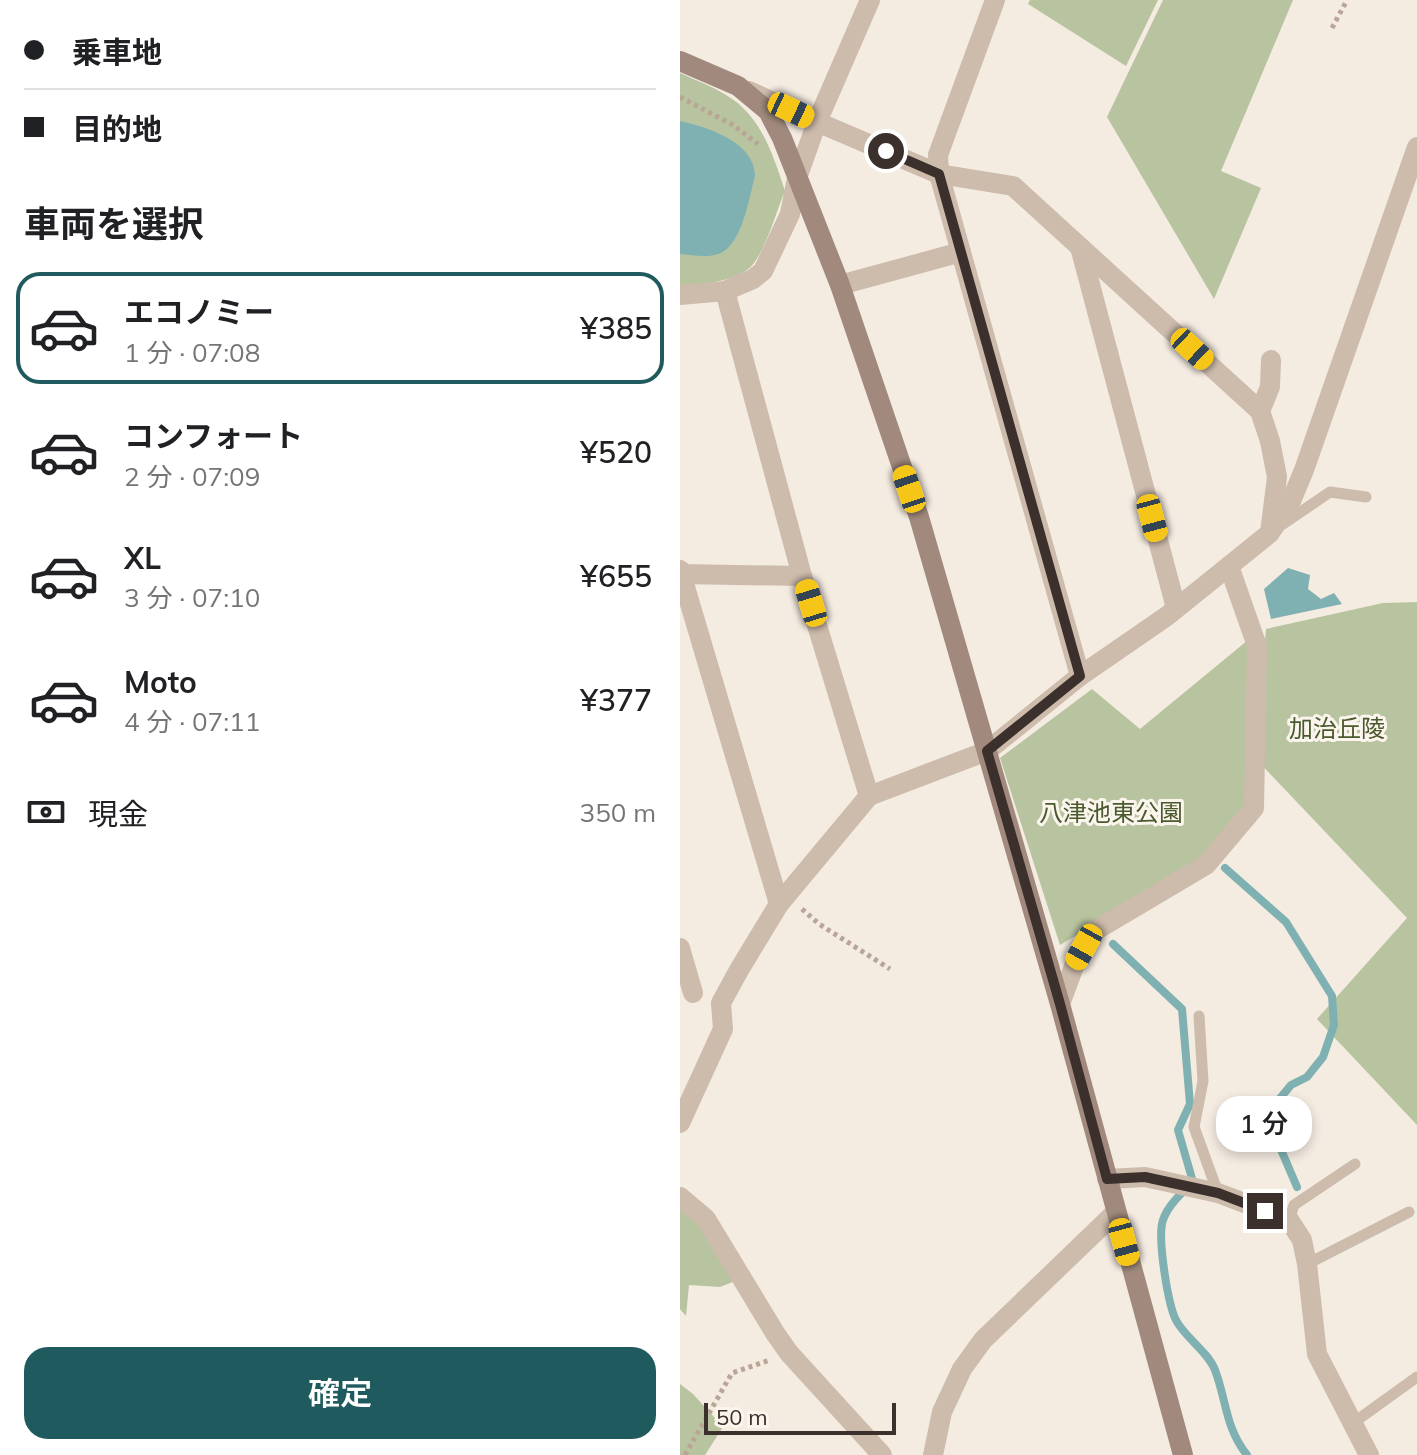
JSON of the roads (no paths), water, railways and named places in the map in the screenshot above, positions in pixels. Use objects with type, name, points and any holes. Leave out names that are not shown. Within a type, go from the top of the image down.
[{"type":"street","points":[[680,295],[725,291],[753,279],[763,271],[790,214],[797,178],[817,122],[870,0]]},
{"type":"street","points":[[995,0],[938,155],[939,174],[1080,676]]},
{"type":"street","points":[[680,61],[939,174],[1013,186],[1260,411],[1277,477],[1270,533]]},
{"type":"street","points":[[738,86],[772,118],[840,285],[919,517],[1060,1004],[1183,1455]]},
{"type":"street","points":[[680,1123],[723,1029],[721,1003],[782,900],[869,796],[987,751],[1080,676],[1176,608],[1270,533],[1289,506],[1304,470],[1417,147]]},
{"type":"street","points":[[1080,247],[1176,608]]},
{"type":"street","points":[[840,285],[961,252]]},
{"type":"street","points":[[725,291],[802,576],[869,796]]},
{"type":"street","points":[[1260,411],[1270,387],[1271,360]]},
{"type":"street","points":[[1060,1004],[1076,961],[1093,932],[1206,865],[1254,808],[1257,646],[1229,566]]},
{"type":"street","points":[[782,900],[680,573],[802,576]]},
{"type":"street","points":[[680,948],[686,991],[721,1003]]},
{"type":"street","points":[[1107,1179],[1145,1177],[1218,1193],[1289,1220],[1302,1240],[1317,1354],[1369,1455]]},
{"type":"street","points":[[680,1197],[706,1219],[789,1353],[882,1455]]},
{"type":"street","points":[[933,1455],[942,1412],[962,1369],[983,1340],[1116,1212]]},
{"type":"lane","points":[[1270,533],[1330,492],[1366,497]]},
{"type":"lane","points":[[1199,1016],[1203,1081],[1194,1127],[1218,1193]]},
{"type":"lane","points":[[1289,1220],[1294,1205],[1355,1164]]},
{"type":"lane","points":[[1307,1264],[1409,1212]]},
{"type":"lane","points":[[1353,1423],[1417,1377]]},
{"type":"water","points":[[680,121],[728,138],[747,154],[753,164],[755,176],[739,232],[726,250],[718,254],[680,254]]},
{"type":"water","points":[[1288,568],[1310,575],[1308,589],[1321,599],[1334,593],[1342,604],[1271,619],[1264,589]]},
{"type":"waterway","points":[[1225,868],[1286,922],[1332,996],[1334,1025],[1323,1057],[1307,1077],[1291,1085],[1273,1107],[1272,1124],[1276,1138],[1297,1187]]},
{"type":"waterway","points":[[1113,944],[1182,1009],[1190,1104],[1178,1130],[1193,1182],[1172,1204],[1163,1220],[1161,1241],[1164,1272],[1177,1322],[1212,1363],[1230,1424],[1247,1455]]},
{"type":"park label","name":"加治丘陵","points":[[1337,729]]},
{"type":"park label","name":"八津池東公園","points":[[1111,813]]}]
